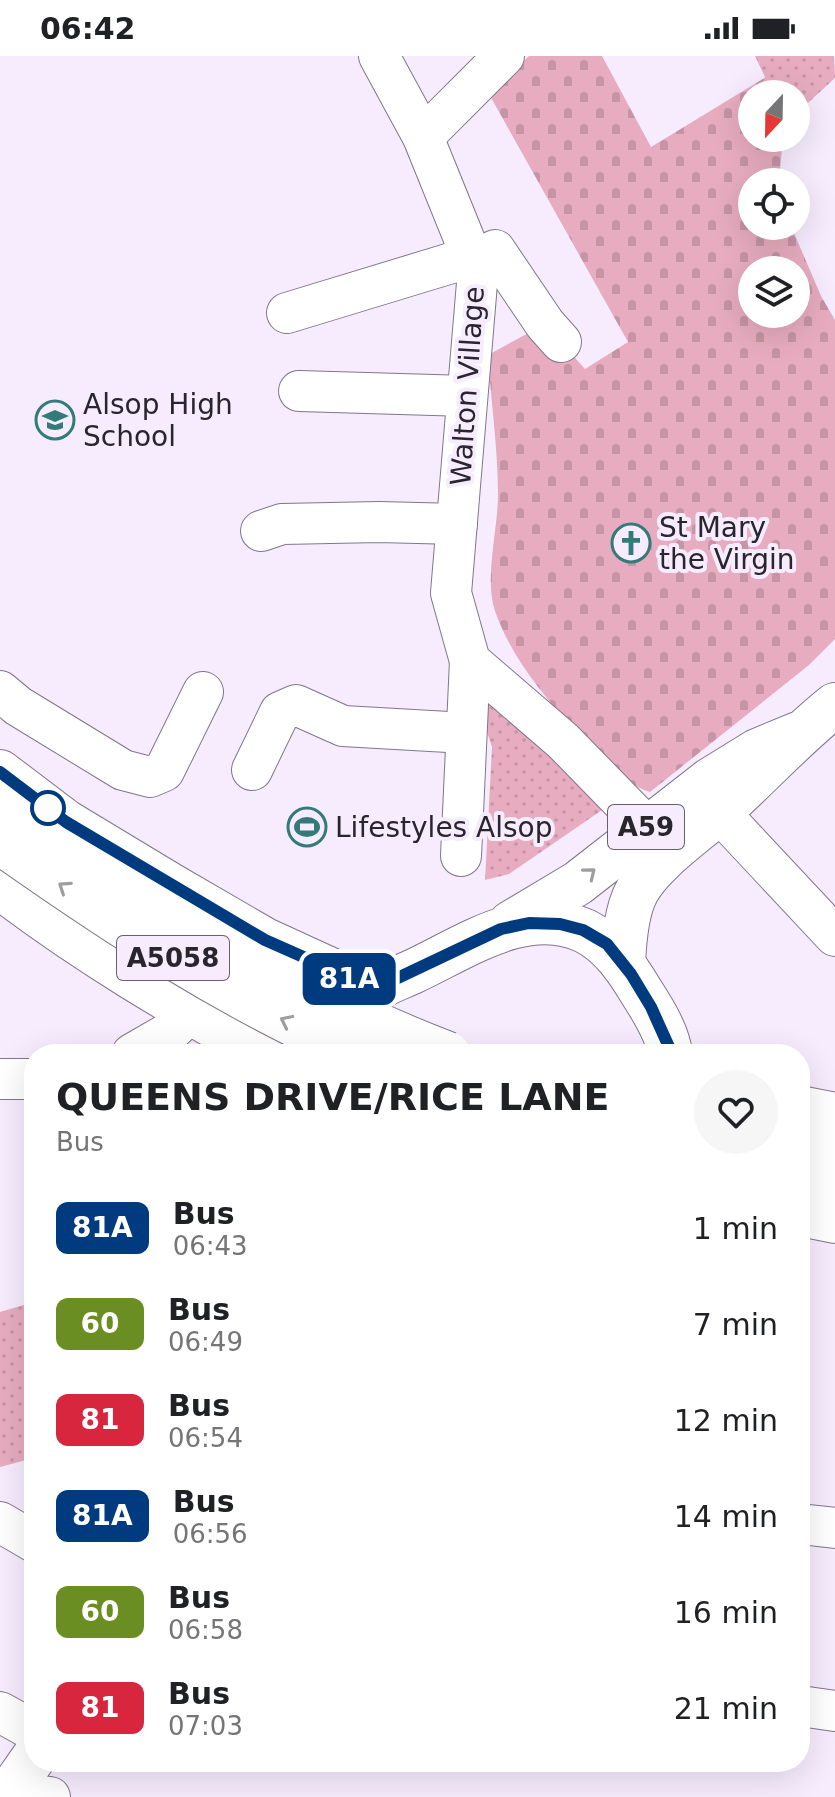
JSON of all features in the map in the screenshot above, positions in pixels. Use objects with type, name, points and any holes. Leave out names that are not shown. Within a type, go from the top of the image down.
[{"type":"highway","name":"A59","points":[[623,964],[627,925],[636,891],[663,860],[764,771],[798,734],[835,705]]},
{"type":"highway","name":"A59","points":[[338,1044],[351,1009],[374,988],[501,929],[578,883],[710,780],[745,758],[798,734]]},
{"type":"highway","points":[[0,772],[66,822],[265,940],[348,978],[385,984]]},
{"type":"highway","name":"A5058","points":[[0,801],[176,921],[251,964],[356,1017],[423,1044]]},
{"type":"highway","name":"A5058","points":[[0,842],[190,968],[255,1006],[336,1044]]},
{"type":"highway","points":[[0,887],[30,910],[190,1013],[246,1044]]},
{"type":"highway","name":"A59","points":[[501,929],[529,923],[560,924],[583,930],[607,944],[651,1007],[668,1044]]},
{"type":"highway","points":[[190,1013],[224,968],[265,940]]},
{"type":"highway","points":[[810,1110],[835,1115]]},
{"type":"highway","points":[[810,1145],[835,1149]]},
{"type":"highway","points":[[810,1179],[835,1185]]},
{"type":"highway","points":[[810,1216],[835,1221]]},
{"type":"street","name":"Walton Village","points":[[379,56],[483,253],[477,283],[451,593],[470,661]]},
{"type":"street","points":[[423,137],[504,56]]},
{"type":"street","points":[[287,313],[483,253],[561,342]]},
{"type":"street","points":[[299,391],[467,396]]},
{"type":"street","points":[[261,531],[282,524],[457,524]]},
{"type":"street","points":[[461,856],[470,661]]},
{"type":"street","points":[[470,661],[563,741],[647,827]]},
{"type":"street","points":[[0,691],[18,706],[123,770],[150,777],[164,771],[203,692]]},
{"type":"street","points":[[252,770],[280,712],[296,705],[343,726],[466,733]]},
{"type":"street","points":[[719,812],[835,936]]},
{"type":"street","points":[[149,1044],[170,1032],[190,1013]]},
{"type":"street","points":[[0,1079],[24,1079]]},
{"type":"street","points":[[0,1522],[24,1536]]},
{"type":"street","points":[[810,1525],[835,1528]]},
{"type":"street","points":[[810,1707],[835,1711]]},
{"type":"street","points":[[0,1712],[24,1725]]},
{"type":"green space","points":[[529,56],[602,56],[651,147],[738,94],[738,152],[782,152],[780,168],[738,168],[738,240],[797,240],[804,256],[738,256],[738,328],[810,328],[810,270],[835,320],[835,639],[809,665],[650,792],[609,767],[551,704],[529,675],[502,628],[495,611],[491,584],[498,495],[488,355],[545,324],[585,369],[628,342],[489,94]]},
{"type":"green space","points":[[755,56],[834,56],[835,78],[810,101],[810,80],[766,80]]},
{"type":"green space","points":[[491,696],[605,808],[509,874],[485,880],[492,747],[479,708]]},
{"type":"green space","points":[[24,1305],[24,1461],[0,1467],[0,1312]]},
{"type":"bus line","name":"81A","points":[[0,772],[66,822],[172,886],[265,940],[360,982],[385,984],[501,929],[529,923],[560,924],[583,930],[607,944],[631,974],[651,1007],[668,1044]]},
{"type":"place","name":"Alsop High School","points":[[55,420]]},
{"type":"place","name":"St Mary the Virgin","points":[[631,543]]},
{"type":"place","name":"Lifestyles Alsop","points":[[307,827]]}]
